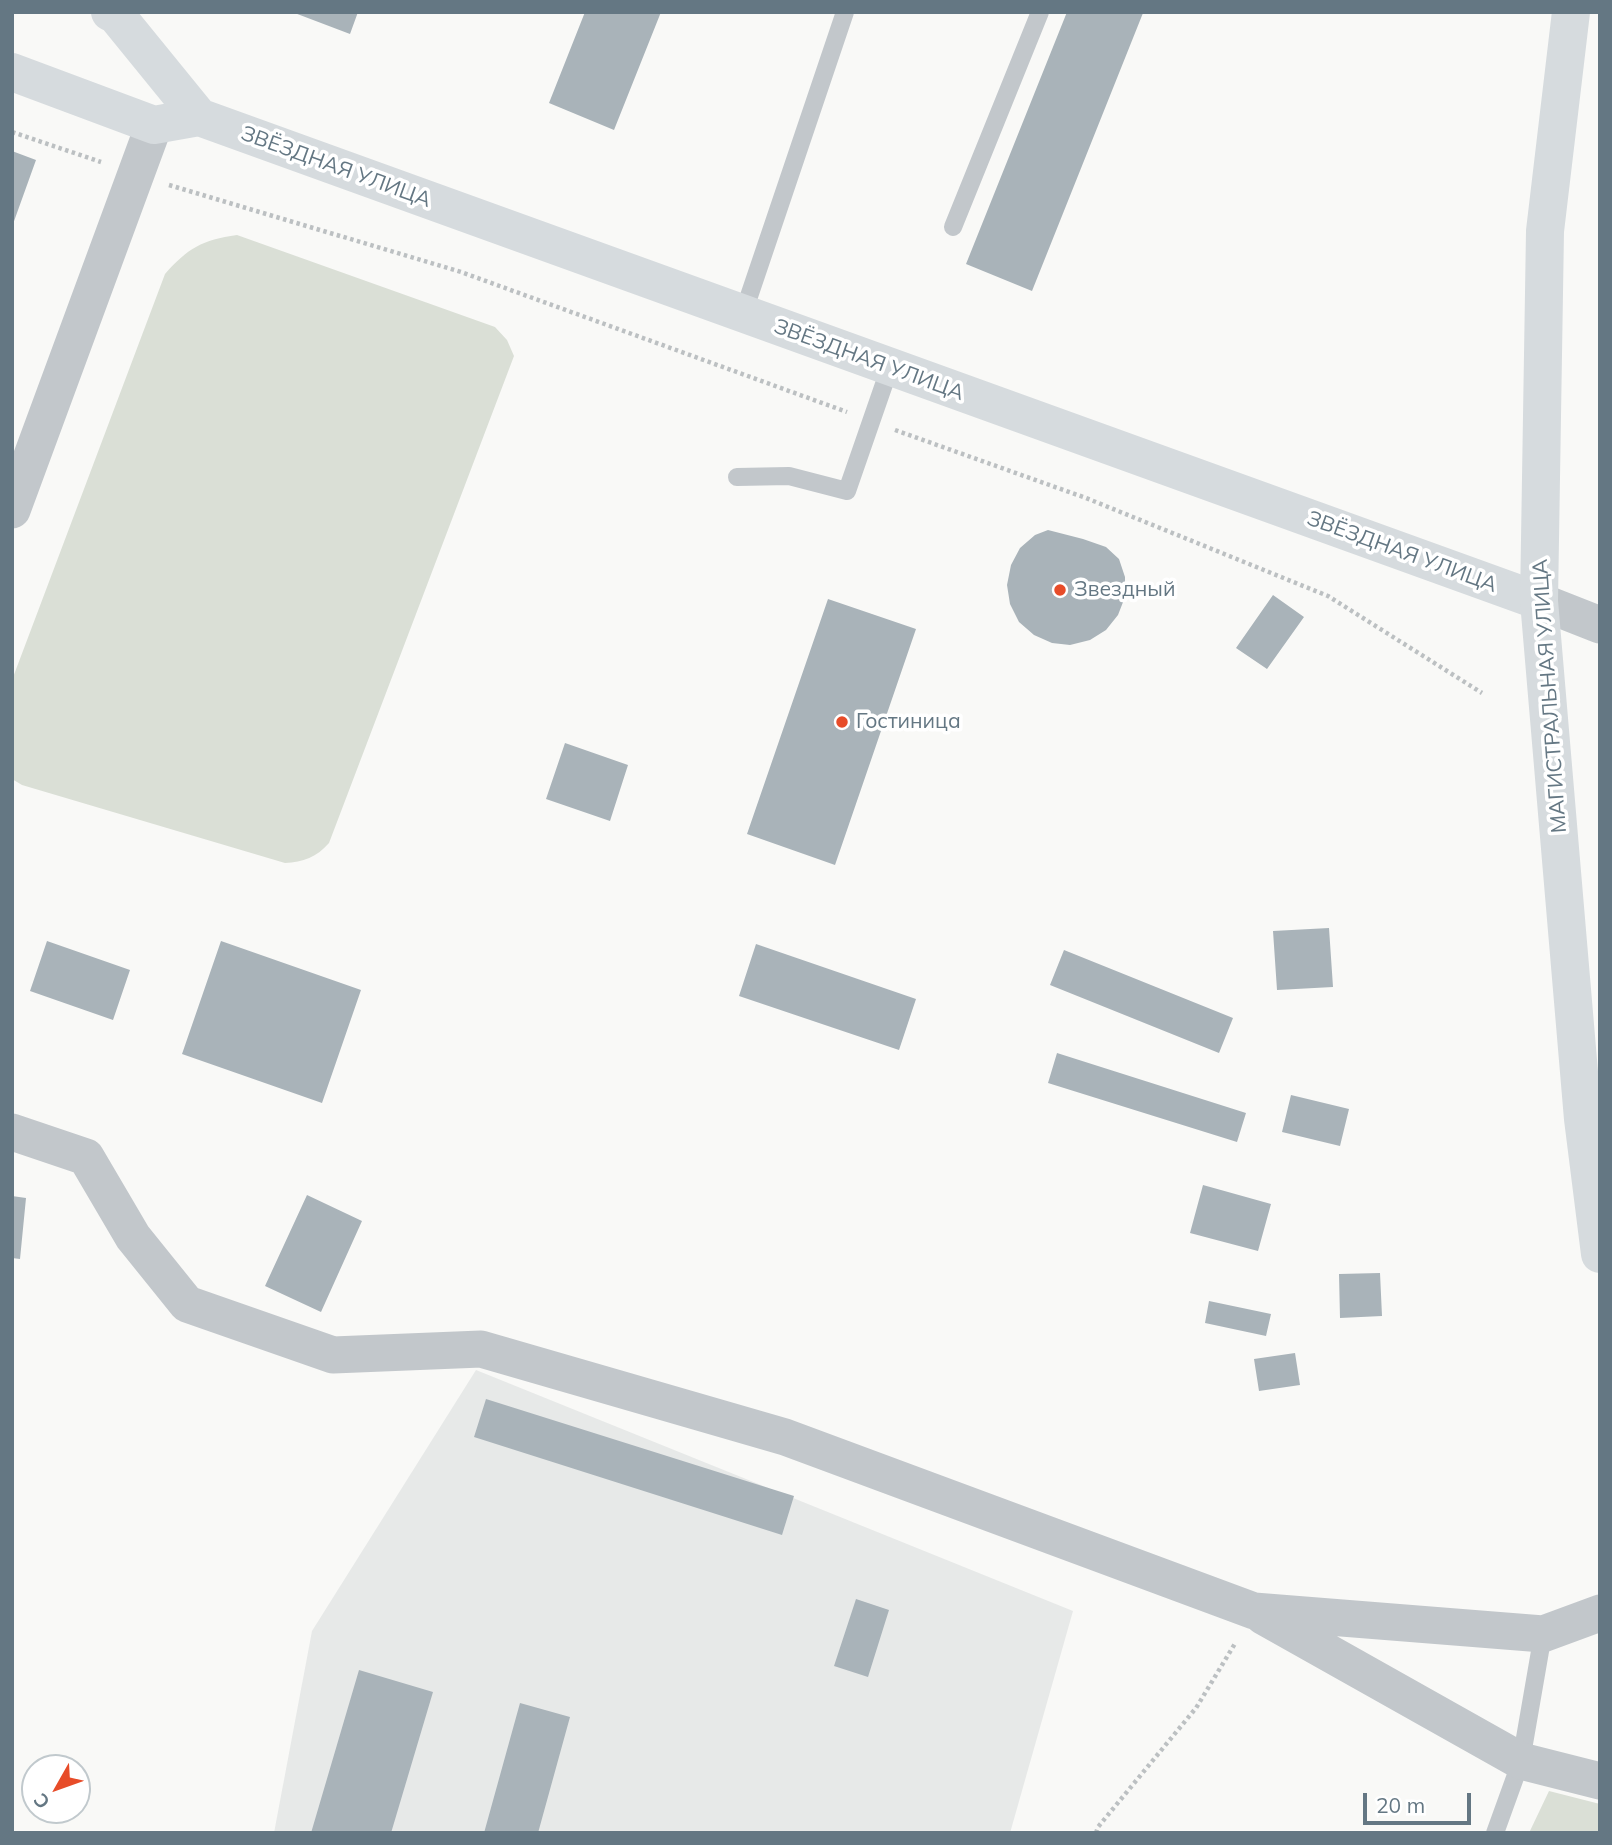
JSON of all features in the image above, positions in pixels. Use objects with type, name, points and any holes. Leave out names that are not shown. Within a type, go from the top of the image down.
[{"type":"street","points":[[12,72],[154,125],[199,117],[116,15],[110,12]]},
{"type":"street","name":"МАГИСТРАЛЬНАЯ УЛИЦА","points":[[1571,12],[1545,231],[1539,601],[1583,1119],[1600,1254]]},
{"type":"street","name":"ЗВЁЗДНАЯ УЛИЦА","points":[[199,117],[1539,601]]},
{"type":"street","points":[[12,510],[154,125]]},
{"type":"street","points":[[1539,601],[1600,625]]},
{"type":"street","points":[[12,1132],[86,1157],[133,1237],[187,1304],[333,1355],[481,1349],[785,1437],[1254,1611],[1521,1761],[1600,1781]]},
{"type":"street","points":[[1254,1611],[1543,1634],[1600,1613]]},
{"type":"lane","points":[[743,314],[845,12]]},
{"type":"lane","points":[[953,227],[1040,12]]},
{"type":"lane","points":[[737,477],[789,476],[847,491],[890,367]]},
{"type":"lane","points":[[1495,1833],[1521,1761],[1543,1634]]},
{"type":"path","points":[[12,132],[221,202],[461,272],[1086,498],[1328,597],[1482,693]]},
{"type":"path","points":[[1096,1833],[1098,1827],[1196,1708],[1254,1611]]},
{"type":"shaded area","points":[[237,235],[495,327],[507,340],[514,356],[329,843],[309,858],[285,863],[22,785],[12,779],[12,680],[165,274],[196,247]]},
{"type":"shaded area","points":[[476,1370],[1073,1611],[1010,1833],[274,1833],[312,1631]]},
{"type":"shaded area","points":[[1549,1791],[1600,1804],[1600,1833],[1529,1833]]},
{"type":"building","points":[[292,12],[358,12],[350,34]]},
{"type":"building","points":[[585,12],[661,12],[614,130],[549,103]]},
{"type":"building","points":[[1067,12],[1143,13],[1032,291],[966,264]]},
{"type":"building","points":[[12,151],[36,160],[13,224],[12,224]]},
{"type":"building","points":[[1048,530],[1106,547],[1119,559],[1125,577],[1125,597],[1118,615],[1106,630],[1090,640],[1070,645],[1052,643],[1034,635],[1019,622],[1010,604],[1007,585],[1011,565],[1020,548],[1035,535]]},
{"type":"building","points":[[1273,595],[1304,617],[1267,669],[1236,648]]},
{"type":"building","points":[[828,599],[916,629],[835,865],[747,834]]},
{"type":"building","points":[[565,743],[628,765],[610,821],[546,799]]},
{"type":"building","points":[[1329,928],[1333,987],[1277,990],[1273,931]]},
{"type":"building","points":[[47,941],[130,970],[113,1020],[30,991]]},
{"type":"building","points":[[221,941],[361,990],[322,1103],[182,1054]]},
{"type":"building","points":[[756,944],[916,999],[899,1050],[739,996]]},
{"type":"building","points":[[1064,950],[1233,1018],[1219,1053],[1050,985]]},
{"type":"building","points":[[1057,1053],[1246,1113],[1237,1142],[1048,1083]]},
{"type":"building","points":[[1291,1095],[1349,1109],[1340,1146],[1282,1132]]},
{"type":"building","points":[[1203,1185],[1271,1204],[1258,1251],[1190,1233]]},
{"type":"building","points":[[307,1195],[362,1221],[321,1312],[265,1286]]},
{"type":"building","points":[[12,1196],[26,1198],[20,1259],[12,1258]]},
{"type":"building","points":[[1380,1273],[1382,1316],[1340,1318],[1339,1274]]},
{"type":"building","points":[[1209,1301],[1271,1314],[1266,1336],[1205,1323]]},
{"type":"building","points":[[1295,1353],[1300,1385],[1259,1391],[1254,1359]]},
{"type":"building","points":[[486,1399],[794,1496],[782,1535],[474,1437]]},
{"type":"building","points":[[856,1599],[889,1610],[868,1677],[834,1666]]},
{"type":"building","points":[[359,1670],[433,1692],[391,1833],[311,1833]]},
{"type":"building","points":[[520,1703],[570,1717],[538,1833],[484,1833]]},
{"type":"place","name":"Звездный","points":[[1060,590]]},
{"type":"place","name":"Гостиница","points":[[842,722]]}]
